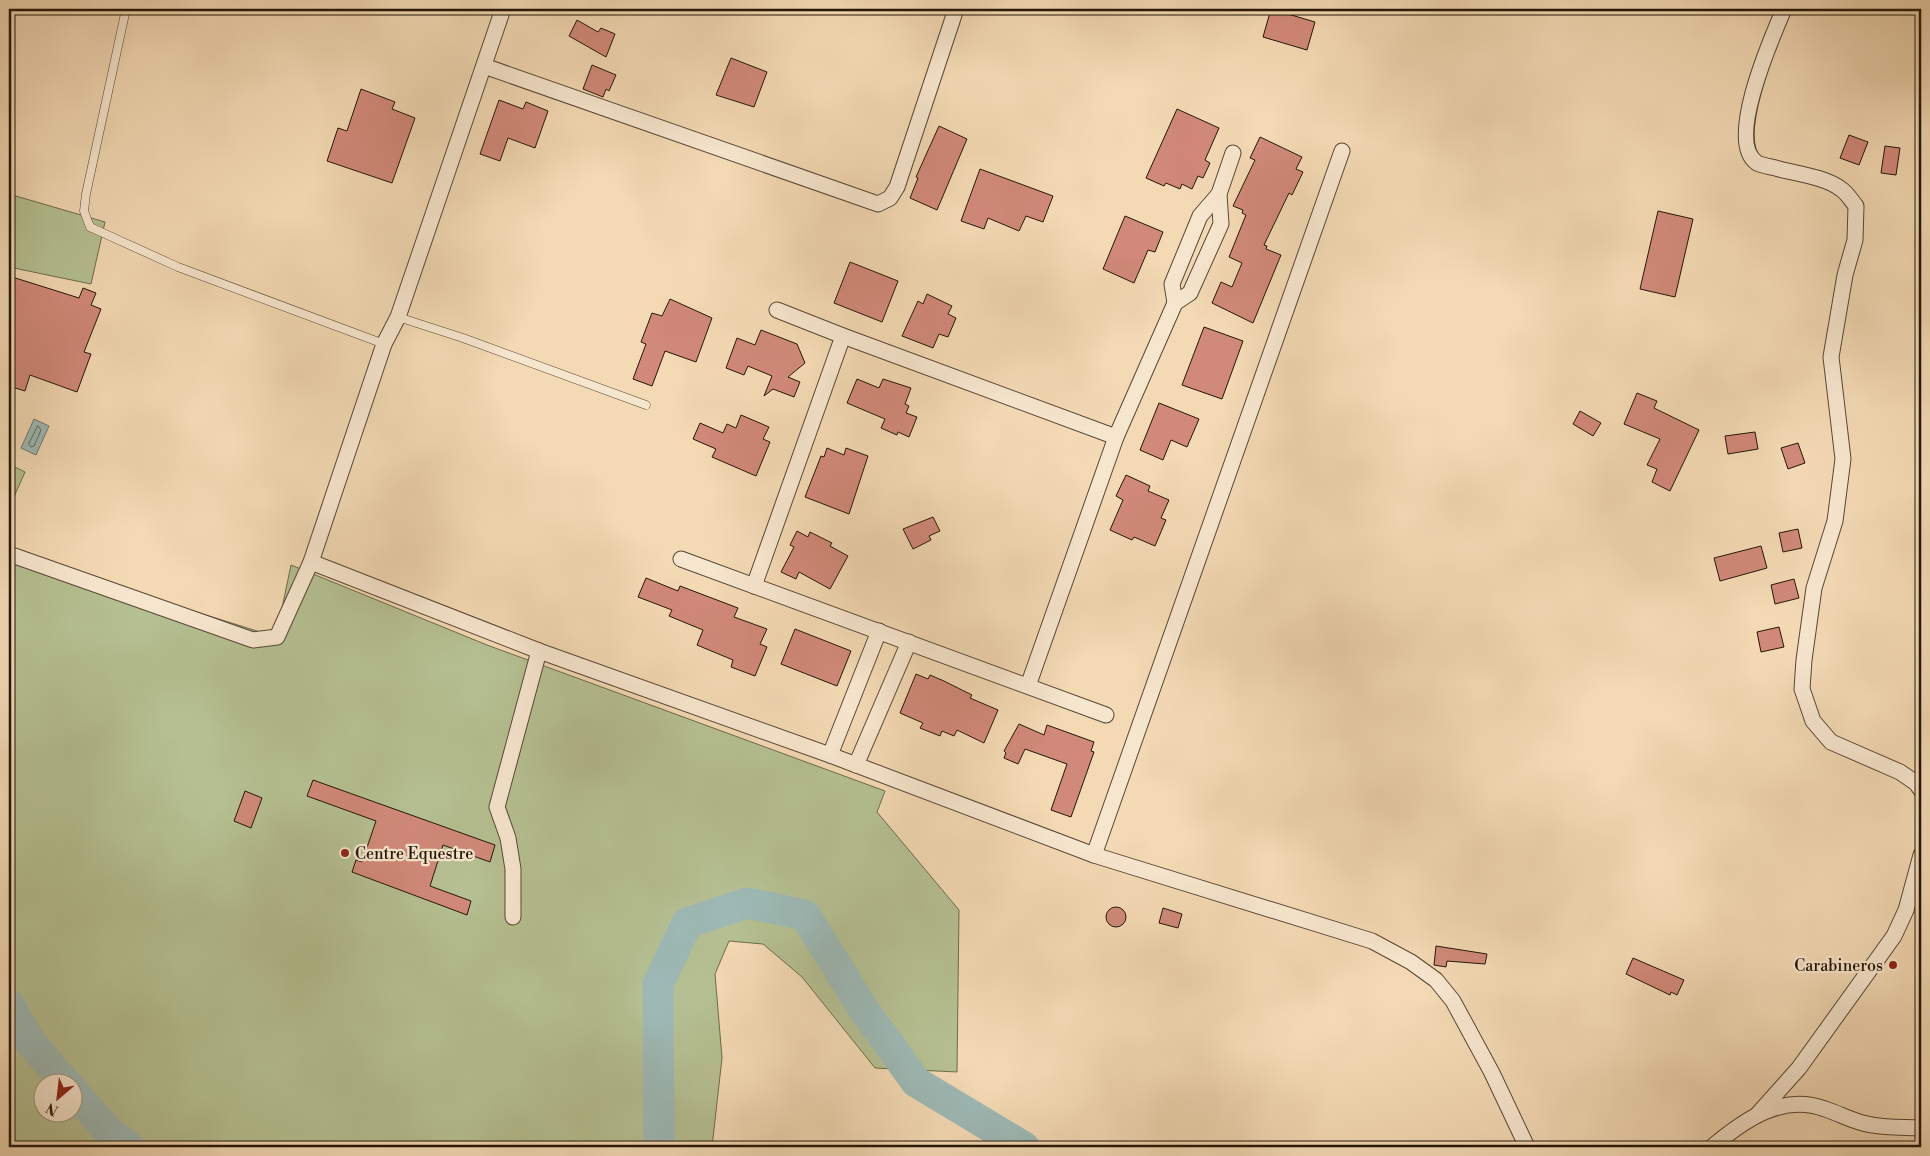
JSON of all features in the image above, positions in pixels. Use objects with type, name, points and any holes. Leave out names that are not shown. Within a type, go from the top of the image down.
[{"type":"street","points":[[9,554],[254,640],[277,637],[310,562],[384,344],[398,318],[503,9]]},
{"type":"street","points":[[484,66],[878,204],[890,198],[897,186],[956,9]]},
{"type":"street","points":[[1784,9],[1766,50],[1749,106],[1746,136],[1749,152],[1757,163],[1841,188],[1856,206],[1855,240],[1845,275],[1831,357],[1842,459],[1835,521],[1814,588],[1802,689],[1812,721],[1831,742],[1900,772],[1916,783],[1921,790]]},
{"type":"street","points":[[1094,855],[1342,151]]},
{"type":"street","points":[[1028,686],[1116,437],[1175,302],[1172,284],[1200,216],[1218,194],[1233,153]]},
{"type":"street","points":[[1175,302],[1190,293],[1221,224],[1218,194]]},
{"type":"street","points":[[777,310],[1116,437]]},
{"type":"street","points":[[754,586],[843,336]]},
{"type":"street","points":[[681,559],[1106,715]]},
{"type":"street","points":[[310,562],[539,651],[830,755],[1094,855],[1356,935],[1411,962],[1436,980],[1453,1001],[1492,1073],[1527,1147]]},
{"type":"street","points":[[830,755],[879,631]]},
{"type":"street","points":[[856,765],[909,642]]},
{"type":"street","points":[[513,917],[513,869],[508,838],[497,807],[539,651]]},
{"type":"street","points":[[1712,1147],[1757,1115],[1799,1068],[1894,936],[1906,910],[1921,856]]},
{"type":"street","points":[[1757,1115],[1777,1107],[1800,1102],[1825,1108],[1871,1125],[1921,1128]]},
{"type":"lane","points":[[126,9],[86,194],[84,211],[90,227],[178,267],[384,344]]},
{"type":"lane","points":[[398,318],[463,338],[646,405]]},
{"type":"green space","points":[[9,194],[105,222],[91,284],[9,267]]},
{"type":"green space","points":[[9,464],[25,472],[9,508]]},
{"type":"green space","name":"Centre Equestre","points":[[9,553],[276,637],[291,565],[487,645],[885,791],[877,812],[959,910],[957,1072],[875,1068],[802,977],[763,944],[729,941],[715,974],[722,1058],[712,1147],[9,1147]]},
{"type":"water","points":[[34,419],[49,426],[36,455],[21,448]]},
{"type":"building","points":[[1271,9],[1315,22],[1307,50],[1263,37]]},
{"type":"building","points":[[577,20],[598,32],[601,28],[615,34],[606,57],[569,36]]},
{"type":"building","points":[[731,58],[767,72],[754,107],[716,95]]},
{"type":"building","points":[[592,65],[616,75],[609,91],[606,89],[603,97],[583,89]]},
{"type":"building","points":[[361,89],[395,102],[392,109],[415,118],[392,183],[327,161],[338,128],[347,131]]},
{"type":"building","points":[[499,100],[523,109],[526,102],[548,111],[535,148],[508,138],[500,161],[480,154]]},
{"type":"building","points":[[1177,109],[1219,128],[1205,160],[1210,163],[1203,178],[1198,176],[1192,189],[1182,184],[1180,189],[1166,183],[1164,186],[1146,178]]},
{"type":"building","points":[[939,126],[967,139],[937,210],[910,198],[918,178],[916,177]]},
{"type":"building","points":[[1849,135],[1868,142],[1859,165],[1840,158]]},
{"type":"building","points":[[1260,137],[1302,157],[1296,169],[1303,172],[1292,195],[1289,193],[1264,245],[1267,246],[1266,249],[1281,255],[1253,323],[1212,303],[1221,282],[1232,287],[1242,263],[1229,257],[1246,215],[1242,213],[1243,210],[1233,206],[1255,160],[1250,158]]},
{"type":"building","points":[[1885,146],[1900,148],[1896,175],[1881,173]]},
{"type":"building","points":[[980,169],[1053,196],[1043,222],[1026,216],[1019,231],[988,218],[984,229],[961,221]]},
{"type":"building","points":[[1658,211],[1693,219],[1675,297],[1640,289]]},
{"type":"building","points":[[1125,216],[1163,232],[1155,252],[1148,250],[1134,283],[1103,269]]},
{"type":"building","points":[[850,262],[898,281],[882,322],[834,303]]},
{"type":"building","points":[[9,276],[79,298],[83,288],[96,293],[91,305],[101,309],[84,352],[91,354],[77,392],[30,375],[25,391],[9,386]]},
{"type":"building","points":[[927,294],[952,306],[948,314],[956,318],[948,337],[939,334],[933,348],[902,336],[918,301],[923,304]]},
{"type":"building","points":[[670,299],[712,318],[696,362],[665,351],[652,386],[633,379],[646,344],[641,342],[652,313],[662,316]]},
{"type":"building","points":[[1204,327],[1243,341],[1222,399],[1182,385]]},
{"type":"building","points":[[761,330],[797,344],[805,363],[788,377],[800,382],[794,397],[773,389],[764,396],[772,376],[748,366],[744,375],[726,368],[737,338],[755,345]]},
{"type":"building","points":[[857,379],[879,388],[883,379],[911,388],[905,404],[909,406],[906,413],[917,417],[909,437],[898,432],[897,435],[881,428],[885,419],[847,403]]},
{"type":"building","points":[[1637,393],[1657,401],[1654,408],[1699,430],[1670,491],[1652,482],[1657,469],[1647,465],[1660,439],[1624,424]]},
{"type":"building","points":[[1159,403],[1199,419],[1187,447],[1171,440],[1163,460],[1140,450]]},
{"type":"building","points":[[1580,411],[1601,423],[1593,436],[1573,424]]},
{"type":"building","points":[[741,415],[769,427],[763,439],[770,442],[756,476],[712,457],[716,449],[693,439],[700,423],[723,433],[727,424],[736,428]]},
{"type":"building","points":[[1755,432],[1758,449],[1728,454],[1725,436]]},
{"type":"building","points":[[1798,443],[1805,463],[1788,469],[1781,448]]},
{"type":"building","points":[[827,448],[844,455],[846,448],[868,456],[849,514],[805,497],[821,456],[824,457]]},
{"type":"building","points":[[1126,475],[1150,486],[1148,491],[1169,500],[1161,518],[1166,520],[1155,546],[1134,537],[1132,540],[1110,530],[1123,500],[1116,496]]},
{"type":"building","points":[[933,517],[940,531],[929,536],[931,540],[913,549],[903,529]]},
{"type":"building","points":[[1798,529],[1802,548],[1783,552],[1779,533]]},
{"type":"building","points":[[797,531],[808,537],[810,532],[832,543],[830,546],[848,556],[830,589],[799,572],[796,579],[781,572],[794,547],[790,545]]},
{"type":"building","points":[[1761,546],[1767,568],[1720,581],[1714,558]]},
{"type":"building","points":[[646,578],[678,591],[680,586],[738,608],[734,617],[767,629],[760,644],[767,647],[755,676],[731,667],[733,660],[697,645],[703,630],[669,616],[672,610],[638,597]]},
{"type":"building","points":[[1794,579],[1799,598],[1775,604],[1771,585]]},
{"type":"building","points":[[1779,627],[1784,647],[1761,652],[1757,632]]},
{"type":"building","points":[[795,629],[851,651],[837,686],[781,664]]},
{"type":"building","points":[[916,674],[928,679],[930,675],[944,681],[972,695],[970,698],[998,710],[984,743],[957,730],[954,736],[942,731],[940,736],[920,728],[923,723],[900,713]]},
{"type":"building","points":[[1019,724],[1044,735],[1047,725],[1094,742],[1091,751],[1094,752],[1071,817],[1051,810],[1067,764],[1025,749],[1018,764],[1004,758],[1006,753],[1004,751]]},
{"type":"building","points":[[313,780],[495,845],[490,862],[443,845],[430,886],[471,901],[467,915],[352,872],[356,860],[362,862],[376,821],[307,796]]},
{"type":"building","points":[[245,791],[262,798],[251,828],[234,821]]},
{"type":"building","points":[[1116,907],[1123,910],[1126,917],[1123,924],[1116,927],[1109,924],[1106,917],[1109,910]]},
{"type":"building","points":[[1163,908],[1182,914],[1178,928],[1159,923]]},
{"type":"building","points":[[1436,946],[1487,954],[1485,964],[1447,961],[1446,967],[1434,965]]},
{"type":"building","points":[[1633,958],[1684,980],[1677,995],[1671,992],[1670,995],[1626,974]]},
{"type":"waterway","points":[[659,1147],[658,984],[687,923],[747,903],[805,915],[864,1010],[916,1082],[1024,1147]]},
{"type":"waterway","points":[[9,1004],[31,1043],[58,1074]]},
{"type":"waterway","points":[[82,1101],[109,1132],[129,1147]]},
{"type":"place","name":"Centre Equestre","points":[[345,853]]},
{"type":"place","name":"Carabineros","points":[[1893,965]]}]
